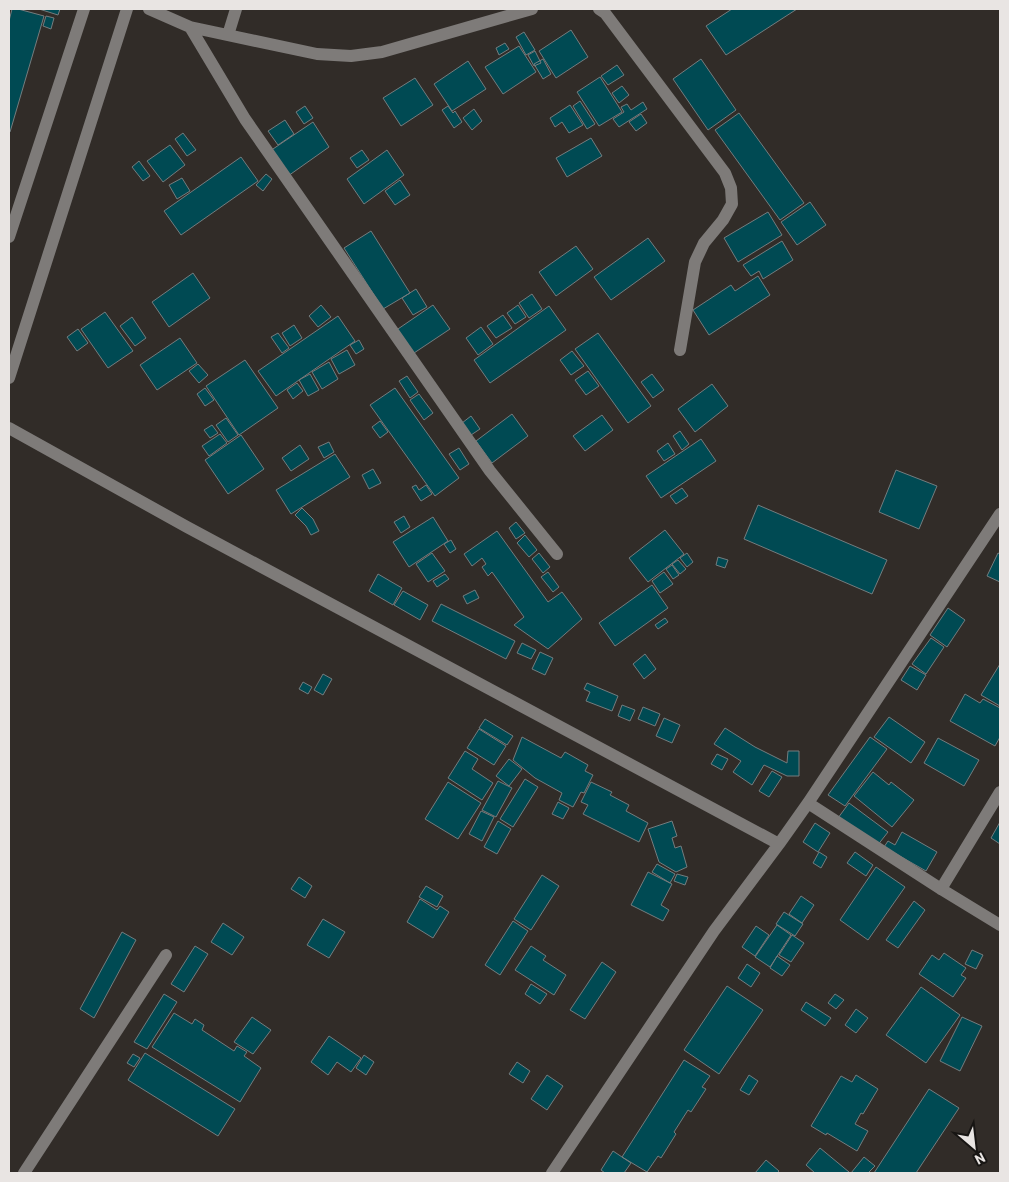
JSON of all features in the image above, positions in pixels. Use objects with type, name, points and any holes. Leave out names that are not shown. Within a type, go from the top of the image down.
[{"type":"street","points":[[9,237],[84,9]]},
{"type":"street","points":[[9,378],[127,9]]},
{"type":"street","points":[[149,9],[190,27],[317,54],[351,56],[382,52],[532,9]]},
{"type":"street","points":[[228,35],[236,9]]},
{"type":"street","points":[[599,9],[605,13],[725,173],[731,188],[732,204],[723,220],[704,243],[695,262],[680,350]]},
{"type":"street","points":[[190,27],[245,119],[319,226],[490,471],[557,554]]},
{"type":"street","points":[[9,428],[187,527],[779,844]]},
{"type":"street","points":[[552,1173],[714,931],[808,803],[1000,514]]},
{"type":"street","points":[[941,889],[1000,792]]},
{"type":"street","points":[[808,803],[1000,925]]},
{"type":"street","points":[[24,1173],[166,956]]},
{"type":"building","points":[[12,9],[44,16],[9,132],[9,21]]},
{"type":"building","points":[[39,9],[60,9],[58,15]]},
{"type":"building","points":[[732,9],[797,9],[726,55],[706,26]]},
{"type":"building","points":[[46,16],[54,18],[51,29],[43,26]]},
{"type":"building","points":[[571,30],[588,57],[556,78],[539,51]]},
{"type":"building","points":[[524,32],[535,50],[526,55],[516,37]]},
{"type":"building","points":[[505,43],[509,49],[499,55],[496,48]]},
{"type":"building","points":[[519,46],[536,72],[503,94],[485,67]]},
{"type":"building","points":[[535,51],[541,63],[534,66],[528,55]]},
{"type":"building","points":[[543,59],[551,74],[543,79],[534,64]]},
{"type":"building","points":[[701,59],[736,110],[708,130],[673,79]]},
{"type":"building","points":[[468,61],[486,89],[452,111],[434,84]]},
{"type":"building","points":[[617,65],[624,75],[608,85],[601,76]]},
{"type":"building","points":[[600,77],[622,112],[599,126],[577,92]]},
{"type":"building","points":[[415,78],[433,105],[401,126],[383,98]]},
{"type":"building","points":[[622,86],[629,95],[619,103],[612,93]]},
{"type":"building","points":[[580,101],[595,124],[587,129],[573,106]]},
{"type":"building","points":[[643,102],[647,109],[619,127],[613,119],[624,112],[621,107],[627,104],[631,110]]},
{"type":"building","points":[[570,105],[583,125],[569,133],[562,122],[555,127],[550,118]]},
{"type":"building","points":[[305,106],[313,118],[304,124],[296,112]]},
{"type":"building","points":[[448,106],[453,113],[455,111],[462,122],[454,128],[442,110]]},
{"type":"building","points":[[474,109],[482,121],[472,130],[463,118]]},
{"type":"building","points":[[739,113],[804,203],[780,220],[715,130]]},
{"type":"building","points":[[641,114],[647,123],[636,131],[629,122]]},
{"type":"building","points":[[285,120],[294,134],[278,145],[268,131]]},
{"type":"building","points":[[313,122],[329,147],[288,176],[270,151]]},
{"type":"building","points":[[183,133],[196,150],[187,156],[175,139]]},
{"type":"building","points":[[591,138],[602,156],[567,177],[556,158]]},
{"type":"building","points":[[170,145],[185,165],[163,182],[147,161]]},
{"type":"building","points":[[362,150],[369,160],[357,168],[350,158]]},
{"type":"building","points":[[387,150],[404,175],[364,204],[347,179]]},
{"type":"building","points":[[241,157],[258,181],[181,235],[164,211]]},
{"type":"building","points":[[139,161],[150,176],[143,181],[132,167]]},
{"type":"building","points":[[266,174],[272,179],[263,191],[256,185]]},
{"type":"building","points":[[182,178],[190,191],[177,199],[169,185]]},
{"type":"building","points":[[400,180],[410,195],[395,205],[385,191]]},
{"type":"building","points":[[810,202],[826,225],[797,245],[781,222]]},
{"type":"building","points":[[768,212],[782,235],[738,262],[724,238]]},
{"type":"building","points":[[371,231],[410,293],[383,309],[344,248]]},
{"type":"building","points":[[648,238],[665,261],[611,300],[594,277]]},
{"type":"building","points":[[782,241],[793,260],[763,279],[759,271],[751,276],[743,265]]},
{"type":"building","points":[[576,246],[593,269],[556,296],[539,272]]},
{"type":"building","points":[[193,273],[210,298],[169,327],[152,302]]},
{"type":"building","points":[[758,276],[770,295],[709,335],[693,310],[731,285],[735,291]]},
{"type":"building","points":[[416,289],[427,307],[413,315],[402,298]]},
{"type":"building","points":[[532,294],[542,309],[529,318],[519,303]]},
{"type":"building","points":[[321,305],[331,317],[318,327],[309,316]]},
{"type":"building","points":[[433,305],[450,329],[411,355],[395,331]]},
{"type":"building","points":[[518,305],[526,317],[515,324],[507,313]]},
{"type":"building","points":[[549,306],[566,330],[490,383],[474,360]]},
{"type":"building","points":[[105,312],[133,351],[108,368],[81,329]]},
{"type":"building","points":[[503,315],[512,328],[496,338],[487,326]]},
{"type":"building","points":[[338,316],[355,341],[276,396],[258,371]]},
{"type":"building","points":[[132,317],[146,338],[135,346],[120,326]]},
{"type":"building","points":[[294,325],[302,338],[290,346],[282,333]]},
{"type":"building","points":[[481,327],[493,344],[478,355],[466,338]]},
{"type":"building","points":[[78,329],[88,343],[77,351],[67,337]]},
{"type":"building","points":[[278,333],[289,348],[282,353],[271,337]]},
{"type":"building","points":[[598,333],[651,406],[628,423],[575,349]]},
{"type":"building","points":[[180,338],[197,363],[157,390],[140,365]]},
{"type":"building","points":[[359,340],[364,349],[356,354],[350,345]]},
{"type":"building","points":[[347,350],[355,365],[339,374],[331,359]]},
{"type":"building","points":[[572,351],[584,366],[571,375],[560,360]]},
{"type":"building","points":[[245,360],[278,408],[239,435],[206,386]]},
{"type":"building","points":[[329,362],[338,379],[322,389],[312,372]]},
{"type":"building","points":[[198,364],[208,375],[199,383],[189,371]]},
{"type":"building","points":[[588,371],[599,386],[586,395],[575,380]]},
{"type":"building","points":[[310,374],[319,390],[308,396],[299,380]]},
{"type":"building","points":[[652,374],[664,390],[653,398],[641,382]]},
{"type":"building","points":[[407,376],[418,392],[410,398],[399,381]]},
{"type":"building","points":[[297,383],[303,391],[293,399],[287,390]]},
{"type":"building","points":[[712,384],[728,406],[695,432],[678,409]]},
{"type":"building","points":[[205,388],[214,400],[205,406],[197,394]]},
{"type":"building","points":[[395,388],[459,478],[435,496],[370,405]]},
{"type":"building","points":[[419,394],[433,413],[424,420],[410,400]]},
{"type":"building","points":[[512,414],[528,436],[492,463],[476,441]]},
{"type":"building","points":[[602,415],[613,430],[585,451],[573,436]]},
{"type":"building","points":[[471,416],[480,429],[471,435],[462,423]]},
{"type":"building","points":[[226,418],[238,435],[228,442],[216,425]]},
{"type":"building","points":[[380,421],[388,432],[380,438],[372,427]]},
{"type":"building","points":[[212,425],[218,433],[210,438],[204,430]]},
{"type":"building","points":[[680,431],[689,444],[682,450],[673,436]]},
{"type":"building","points":[[220,434],[227,443],[209,456],[202,446]]},
{"type":"building","points":[[241,435],[264,469],[228,494],[205,460]]},
{"type":"building","points":[[701,439],[716,461],[661,498],[646,476]]},
{"type":"building","points":[[329,442],[334,452],[324,458],[318,447]]},
{"type":"building","points":[[668,443],[675,454],[664,461],[657,451]]},
{"type":"building","points":[[300,445],[309,459],[291,471],[282,458]]},
{"type":"building","points":[[459,448],[469,464],[460,470],[449,454]]},
{"type":"building","points":[[335,454],[350,477],[291,514],[276,490]]},
{"type":"building","points":[[373,469],[381,483],[369,489],[362,475]]},
{"type":"building","points":[[896,470],[937,486],[919,529],[879,512]]},
{"type":"building","points":[[416,485],[419,490],[426,485],[432,494],[421,501],[412,487]]},
{"type":"building","points":[[682,488],[688,496],[676,504],[670,496]]},
{"type":"building","points":[[758,505],[887,560],[872,594],[744,539]]},
{"type":"building","points":[[302,508],[313,519],[319,531],[311,535],[306,526],[295,515]]},
{"type":"building","points":[[404,516],[410,527],[401,533],[394,522]]},
{"type":"building","points":[[433,517],[448,541],[409,567],[393,542]]},
{"type":"building","points":[[516,522],[525,533],[516,539],[509,528]]},
{"type":"building","points":[[665,530],[684,554],[648,582],[629,558]]},
{"type":"building","points":[[497,531],[548,602],[562,592],[582,619],[548,649],[514,625],[524,617],[492,572],[488,576],[482,567],[486,564],[482,558],[472,566],[464,554]]},
{"type":"building","points":[[525,535],[537,550],[529,557],[517,543]]},
{"type":"building","points":[[451,540],[456,549],[450,553],[444,544]]},
{"type":"building","points":[[432,553],[445,571],[428,582],[416,564]]},
{"type":"building","points":[[539,553],[550,567],[543,573],[532,559]]},
{"type":"building","points":[[687,553],[693,562],[687,567],[680,558]]},
{"type":"building","points":[[998,553],[1000,554],[1000,582],[987,576]]},
{"type":"building","points":[[718,557],[728,560],[725,568],[716,565]]},
{"type":"building","points":[[678,560],[686,569],[680,574],[672,564]]},
{"type":"building","points":[[672,565],[679,575],[673,579],[666,569]]},
{"type":"building","points":[[548,572],[559,587],[553,592],[541,577]]},
{"type":"building","points":[[664,572],[673,584],[660,593],[652,581]]},
{"type":"building","points":[[378,574],[402,588],[393,605],[369,591]]},
{"type":"building","points":[[445,574],[449,579],[437,587],[433,581]]},
{"type":"building","points":[[652,585],[668,608],[615,646],[599,623]]},
{"type":"building","points":[[475,590],[479,598],[467,604],[463,596]]},
{"type":"building","points":[[403,591],[428,605],[420,620],[394,605]]},
{"type":"building","points":[[441,604],[515,641],[506,659],[432,621]]},
{"type":"building","points":[[948,608],[965,620],[947,647],[930,635]]},
{"type":"building","points":[[665,618],[668,622],[658,629],[655,625]]},
{"type":"building","points":[[931,638],[944,647],[926,674],[912,664]]},
{"type":"building","points":[[522,643],[536,650],[531,659],[517,653]]},
{"type":"building","points":[[540,652],[553,658],[545,675],[532,669]]},
{"type":"building","points":[[645,654],[656,669],[644,679],[633,664]]},
{"type":"building","points":[[1000,664],[1000,706],[981,695]]},
{"type":"building","points":[[910,666],[926,675],[917,690],[901,680]]},
{"type":"building","points":[[323,674],[332,679],[323,695],[314,690]]},
{"type":"building","points":[[303,682],[312,687],[308,694],[299,689]]},
{"type":"building","points":[[587,683],[618,696],[612,711],[586,701],[590,692],[584,689]]},
{"type":"building","points":[[965,694],[980,703],[983,699],[1000,708],[1000,737],[995,746],[950,721]]},
{"type":"building","points":[[622,705],[635,710],[630,721],[618,716]]},
{"type":"building","points":[[643,707],[660,714],[655,726],[638,719]]},
{"type":"building","points":[[889,717],[925,742],[911,763],[874,737]]},
{"type":"building","points":[[664,718],[680,725],[672,743],[656,736]]},
{"type":"building","points":[[485,719],[513,736],[507,745],[479,728]]},
{"type":"building","points":[[725,728],[755,747],[787,763],[788,751],[799,751],[799,776],[787,776],[764,765],[752,785],[733,772],[741,761],[714,744]]},
{"type":"building","points":[[479,729],[506,746],[494,765],[467,748]]},
{"type":"building","points":[[522,737],[561,758],[565,752],[588,765],[585,771],[593,775],[584,793],[581,792],[573,807],[559,800],[562,793],[535,778],[513,760]]},
{"type":"building","points":[[870,737],[887,749],[845,806],[828,795]]},
{"type":"building","points":[[938,738],[979,760],[964,786],[924,763]]},
{"type":"building","points":[[465,751],[478,759],[472,769],[493,783],[482,800],[448,778]]},
{"type":"building","points":[[717,754],[728,759],[722,770],[711,764]]},
{"type":"building","points":[[509,759],[522,769],[509,786],[496,776]]},
{"type":"building","points":[[772,771],[782,777],[769,797],[759,791]]},
{"type":"building","points":[[873,772],[889,785],[891,782],[914,800],[892,827],[854,796]]},
{"type":"building","points":[[525,779],[538,787],[513,827],[500,819]]},
{"type":"building","points":[[498,781],[512,788],[496,817],[482,810]]},
{"type":"building","points":[[448,782],[481,803],[458,839],[425,819]]},
{"type":"building","points":[[591,782],[612,792],[610,795],[629,805],[626,811],[648,823],[639,842],[583,814],[588,805],[581,802]]},
{"type":"building","points":[[558,802],[569,808],[563,819],[552,814]]},
{"type":"building","points":[[849,803],[888,832],[877,846],[838,818]]},
{"type":"building","points":[[481,811],[494,817],[482,841],[469,834]]},
{"type":"building","points":[[498,821],[511,829],[497,854],[484,847]]},
{"type":"building","points":[[672,821],[677,836],[672,838],[675,848],[681,846],[687,867],[676,872],[659,862],[648,829]]},
{"type":"building","points":[[1000,822],[1000,844],[991,838]]},
{"type":"building","points":[[815,823],[830,833],[818,852],[803,842]]},
{"type":"building","points":[[902,832],[937,852],[926,871],[884,847],[888,841],[895,845]]},
{"type":"building","points":[[819,852],[827,857],[821,868],[813,863]]},
{"type":"building","points":[[855,852],[873,865],[866,876],[847,863]]},
{"type":"building","points":[[657,864],[675,874],[670,883],[652,872]]},
{"type":"building","points":[[876,867],[905,887],[868,940],[840,920]]},
{"type":"building","points":[[648,872],[672,884],[661,905],[669,910],[663,921],[631,905]]},
{"type":"building","points":[[677,874],[688,877],[685,885],[674,881]]},
{"type":"building","points":[[542,875],[559,886],[531,930],[514,919]]},
{"type":"building","points":[[299,877],[312,886],[305,898],[291,889]]},
{"type":"building","points":[[426,886],[443,896],[437,907],[419,897]]},
{"type":"building","points":[[801,896],[814,905],[802,923],[789,914]]},
{"type":"building","points":[[420,899],[437,910],[440,906],[449,912],[433,938],[407,922]]},
{"type":"building","points":[[914,901],[925,910],[898,948],[886,940]]},
{"type":"building","points":[[784,912],[803,924],[795,936],[776,924]]},
{"type":"building","points":[[323,919],[345,932],[329,958],[307,945]]},
{"type":"building","points":[[513,921],[528,931],[500,975],[485,965]]},
{"type":"building","points":[[223,923],[244,937],[232,955],[211,942]]},
{"type":"building","points":[[777,925],[791,935],[770,967],[755,957]]},
{"type":"building","points":[[756,926],[769,935],[755,956],[742,947]]},
{"type":"building","points":[[122,932],[136,940],[94,1018],[80,1009]]},
{"type":"building","points":[[792,935],[804,943],[791,962],[779,955]]},
{"type":"building","points":[[195,946],[208,954],[184,992],[171,984]]},
{"type":"building","points":[[531,946],[546,956],[543,960],[566,975],[554,995],[515,970]]},
{"type":"building","points":[[972,950],[983,955],[976,969],[965,964]]},
{"type":"building","points":[[944,953],[966,968],[961,975],[966,978],[953,997],[919,974],[932,955],[939,960]]},
{"type":"building","points":[[777,956],[790,965],[782,976],[770,968]]},
{"type":"building","points":[[602,962],[616,972],[585,1019],[570,1010]]},
{"type":"building","points":[[747,964],[760,973],[751,987],[738,978]]},
{"type":"building","points":[[531,984],[547,994],[540,1004],[525,994]]},
{"type":"building","points":[[727,986],[763,1010],[719,1074],[684,1050]]},
{"type":"building","points":[[921,987],[960,1015],[926,1063],[886,1035]]},
{"type":"building","points":[[164,994],[177,1002],[147,1049],[134,1042]]},
{"type":"building","points":[[835,994],[844,1000],[836,1009],[828,1003]]},
{"type":"building","points":[[806,1002],[831,1018],[825,1026],[801,1010]]},
{"type":"building","points":[[856,1009],[868,1018],[856,1033],[845,1025]]},
{"type":"building","points":[[174,1013],[192,1024],[195,1019],[204,1025],[202,1030],[234,1051],[237,1046],[247,1052],[244,1056],[261,1068],[240,1102],[152,1047]]},
{"type":"building","points":[[252,1017],[271,1030],[253,1054],[234,1042]]},
{"type":"building","points":[[962,1017],[982,1026],[960,1071],[940,1061]]},
{"type":"building","points":[[329,1036],[361,1058],[351,1072],[337,1062],[328,1075],[311,1062]]},
{"type":"building","points":[[145,1053],[235,1109],[218,1136],[128,1080]]},
{"type":"building","points":[[133,1054],[140,1058],[134,1067],[127,1063]]},
{"type":"building","points":[[364,1055],[374,1062],[366,1075],[356,1068]]},
{"type":"building","points":[[684,1060],[710,1076],[702,1087],[706,1089],[691,1112],[688,1110],[661,1158],[658,1156],[647,1172],[622,1157]]},
{"type":"building","points":[[517,1062],[530,1071],[523,1083],[509,1074]]},
{"type":"building","points":[[547,1075],[563,1086],[547,1110],[531,1099]]},
{"type":"building","points":[[749,1075],[758,1081],[749,1095],[740,1090]]},
{"type":"building","points":[[856,1075],[878,1089],[855,1124],[868,1131],[857,1151],[811,1126],[841,1076],[852,1082]]},
{"type":"building","points":[[929,1089],[959,1108],[916,1173],[874,1173]]},
{"type":"building","points":[[820,1148],[849,1172],[815,1173],[806,1165]]},
{"type":"building","points":[[613,1151],[631,1163],[624,1173],[605,1173],[601,1170]]},
{"type":"building","points":[[864,1157],[875,1166],[868,1173],[851,1173]]},
{"type":"building","points":[[766,1160],[779,1171],[777,1173],[755,1173]]}]
